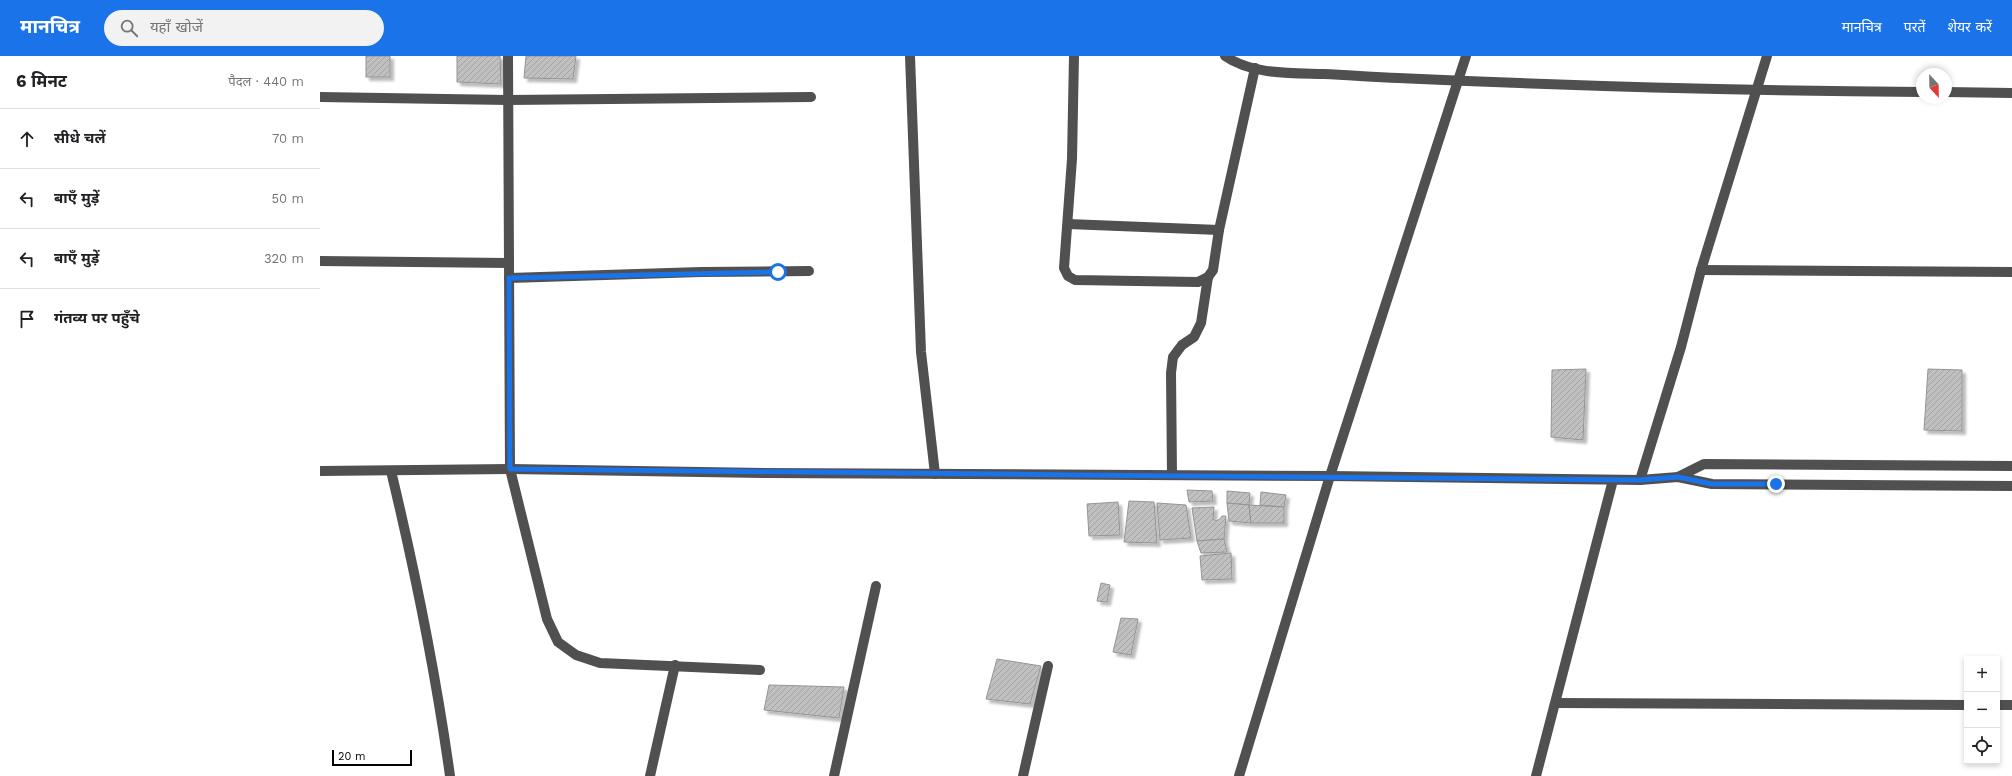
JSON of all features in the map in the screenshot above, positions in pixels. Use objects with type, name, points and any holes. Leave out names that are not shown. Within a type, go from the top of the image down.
[{"type":"street","points":[[508,56],[510,469],[547,619],[558,642],[576,655],[600,663],[675,665],[760,670]]},
{"type":"street","points":[[910,56],[921,352],[935,474]]},
{"type":"street","points":[[1074,56],[1072,159],[1064,268],[1068,276],[1075,280],[1198,282],[1208,277],[1213,270],[1254,68]]},
{"type":"street","points":[[1225,56],[1236,63],[1254,68],[1288,72],[1458,81],[1757,91],[1916,92]]},
{"type":"street","points":[[1239,776],[1330,476],[1466,56]]},
{"type":"street","points":[[1640,480],[1681,347],[1701,270],[1767,56]]},
{"type":"street","points":[[1952,92],[2012,93]]},
{"type":"street","points":[[320,97],[508,100],[811,97]]},
{"type":"street","points":[[1068,224],[1220,230]]},
{"type":"street","points":[[320,261],[509,263]]},
{"type":"street","points":[[1701,270],[2012,272]]},
{"type":"street","points":[[509,278],[701,272],[809,271]]},
{"type":"street","points":[[1172,475],[1171,373],[1173,357],[1182,345],[1194,337],[1202,323],[1208,277]]},
{"type":"street","points":[[1678,477],[1704,464],[2012,466]]},
{"type":"street","points":[[320,471],[510,469],[1613,480],[1640,480],[1678,477],[1712,484],[2012,486]]},
{"type":"street","points":[[391,471],[408,548],[445,738],[450,776]]},
{"type":"street","points":[[1536,776],[1613,480]]},
{"type":"street","points":[[834,776],[876,586]]},
{"type":"street","points":[[650,776],[675,665]]},
{"type":"street","points":[[1023,776],[1048,666]]},
{"type":"street","points":[[1556,703],[1964,705]]},
{"type":"street","points":[[2000,705],[2012,705]]},
{"type":"building","points":[[366,56],[390,56],[390,77],[366,77]]},
{"type":"building","points":[[457,56],[500,56],[501,84],[457,82]]},
{"type":"building","points":[[526,56],[576,56],[573,79],[524,78]]},
{"type":"building","points":[[1586,369],[1583,440],[1551,437],[1552,370]]},
{"type":"building","points":[[1928,369],[1962,370],[1962,431],[1924,430]]},
{"type":"building","points":[[1187,490],[1212,491],[1213,501],[1189,502]]},
{"type":"building","points":[[1227,491],[1250,493],[1249,505],[1227,503]]},
{"type":"building","points":[[1261,492],[1286,495],[1284,507],[1260,505]]},
{"type":"building","points":[[1129,501],[1154,502],[1157,543],[1124,542]]},
{"type":"building","points":[[1118,502],[1120,535],[1089,536],[1087,504]]},
{"type":"building","points":[[1157,503],[1186,505],[1191,538],[1160,540]]},
{"type":"building","points":[[1227,503],[1249,505],[1251,523],[1229,521]]},
{"type":"building","points":[[1249,505],[1284,507],[1284,523],[1251,523]]},
{"type":"building","points":[[1214,507],[1213,519],[1216,521],[1222,516],[1226,516],[1224,539],[1197,541],[1192,508]]},
{"type":"building","points":[[1224,539],[1227,552],[1201,553],[1197,541]]},
{"type":"building","points":[[1231,553],[1232,579],[1202,580],[1200,556]]},
{"type":"building","points":[[1101,583],[1110,585],[1107,602],[1097,601]]},
{"type":"building","points":[[1121,618],[1138,619],[1131,655],[1113,652]]},
{"type":"building","points":[[997,659],[1041,666],[1030,704],[986,699]]},
{"type":"building","points":[[769,685],[844,687],[839,718],[764,710]]},
{"type":"route","points":[[778,272],[701,272],[509,278],[510,469],[764,473],[1330,476],[1640,480],[1678,477],[1712,484],[1776,484]]}]
